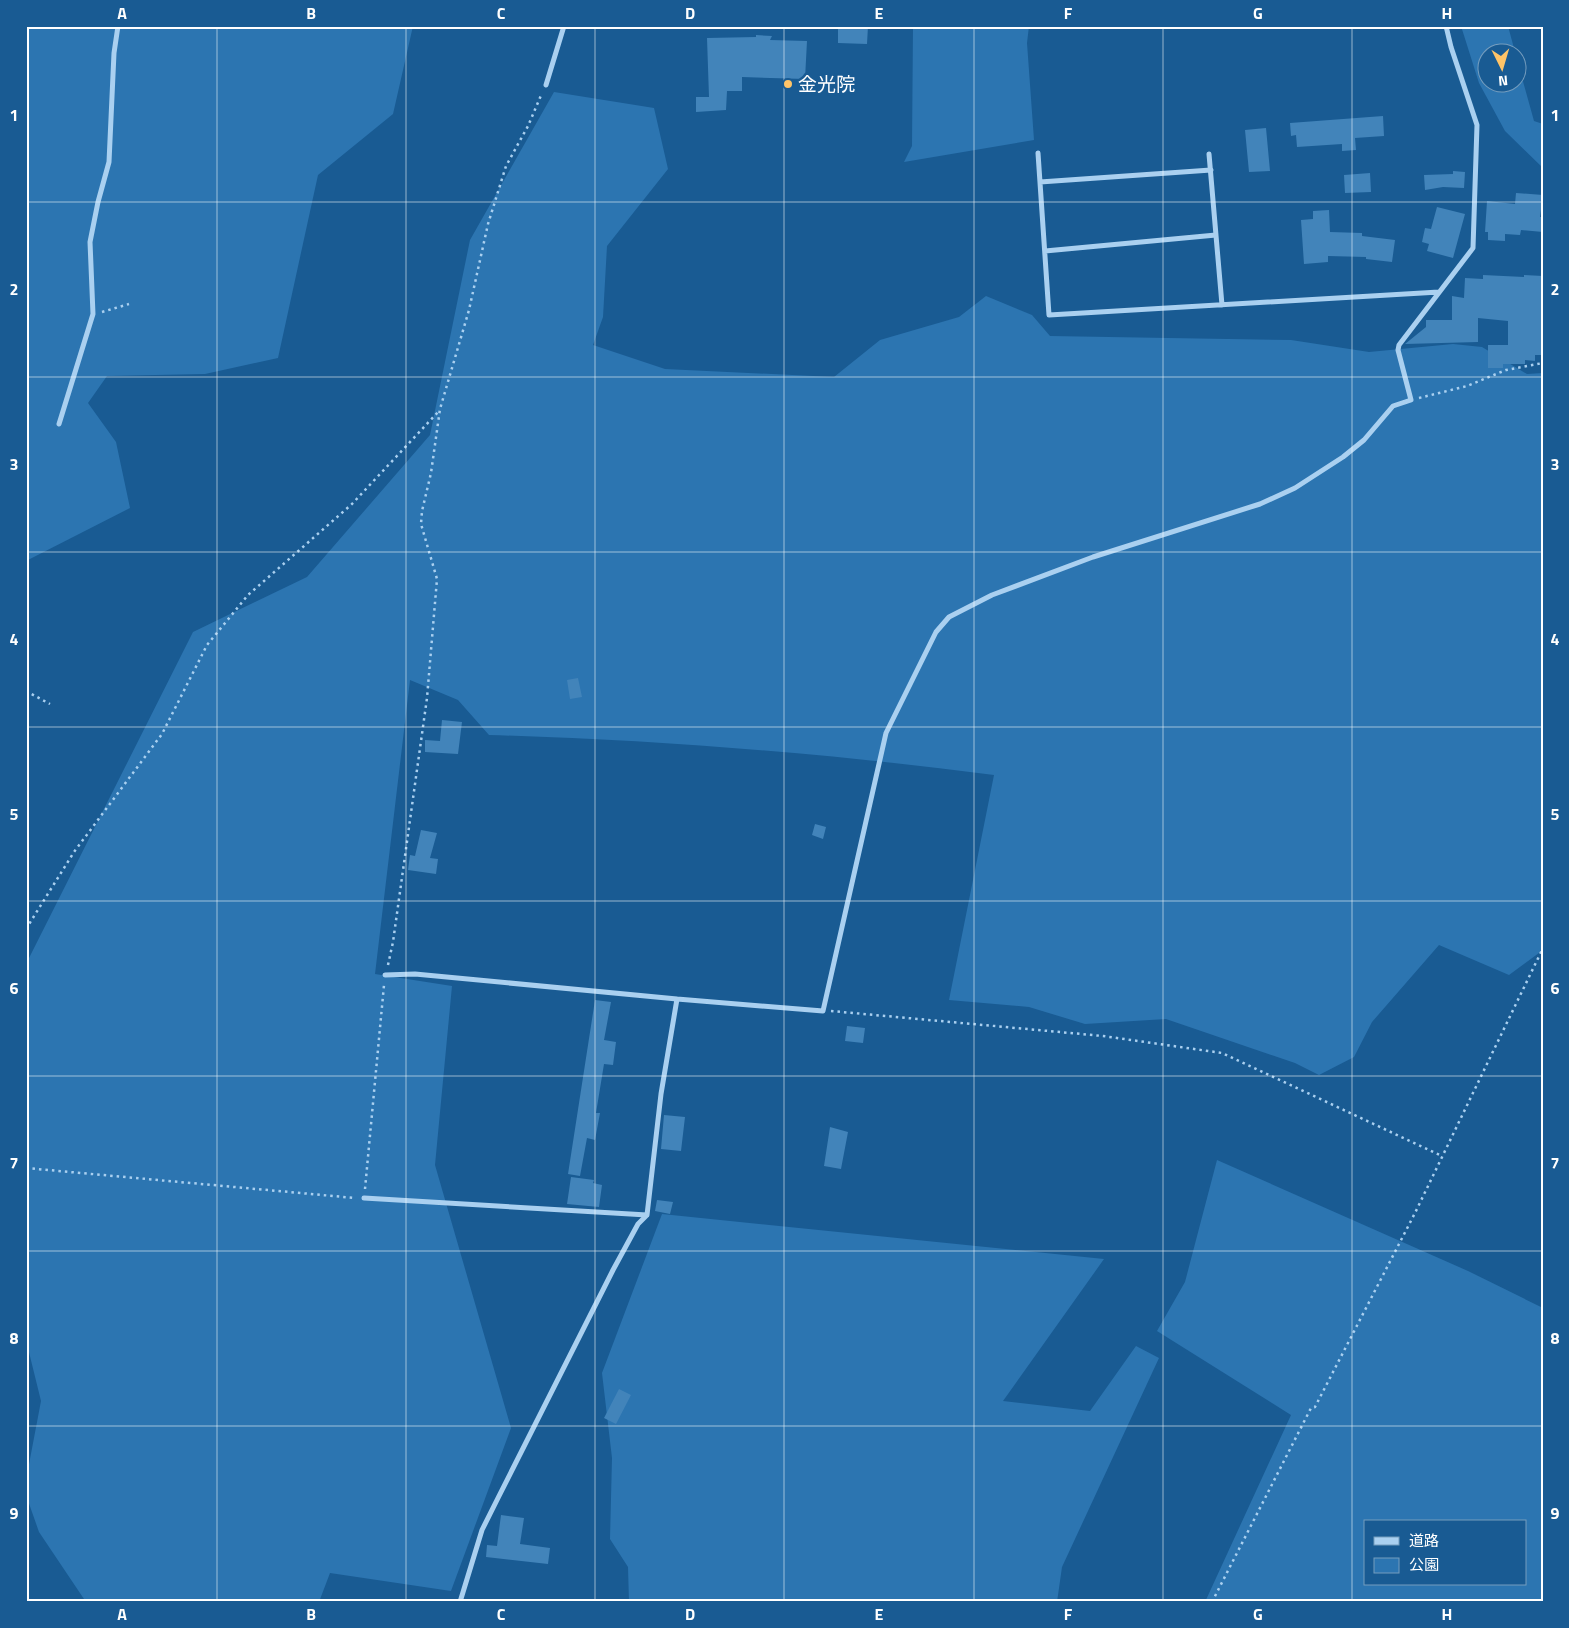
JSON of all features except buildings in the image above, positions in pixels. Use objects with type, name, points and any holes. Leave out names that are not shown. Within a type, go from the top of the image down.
[{"type":"street","points":[[59,424],[93,314],[90,242],[109,162],[114,53],[118,26]]},
{"type":"street","points":[[546,85],[564,26]]},
{"type":"street","points":[[385,975],[415,974],[823,1011],[886,733],[936,632],[949,616],[992,595],[1092,557],[1260,504],[1295,488],[1343,457],[1364,440],[1393,406],[1411,400],[1398,350],[1399,344],[1473,248],[1477,184],[1477,126],[1446,26]]},
{"type":"street","points":[[1038,153],[1049,315],[1439,292]]},
{"type":"street","points":[[1209,154],[1222,304]]},
{"type":"street","points":[[1040,182],[1210,170]]},
{"type":"street","points":[[1045,251],[1216,235]]},
{"type":"street","points":[[460,1602],[482,1530],[612,1270],[638,1224],[647,1215],[652,1160],[676,999]]},
{"type":"street","points":[[364,1198],[647,1215]]},
{"type":"path","points":[[26,1168],[364,1198],[385,975],[393,942],[427,698],[437,579],[421,524],[422,510],[431,473],[440,410],[469,310],[488,224],[501,179],[546,85]]},
{"type":"path","points":[[93,314],[129,304]]},
{"type":"path","points":[[1411,400],[1459,388],[1506,370],[1543,363]]},
{"type":"path","points":[[26,929],[74,852],[162,734],[207,645],[248,595],[352,504],[440,410]]},
{"type":"path","points":[[26,692],[50,704]]},
{"type":"path","points":[[1212,1602],[1311,1408],[1315,1407],[1358,1326],[1543,948]]},
{"type":"path","points":[[823,1011],[1103,1036],[1222,1053],[1442,1156]]},
{"type":"green space","points":[[26,26],[413,26],[393,114],[318,175],[278,358],[205,374],[107,376],[88,403],[116,442],[130,508],[26,561]]},
{"type":"green space","points":[[913,26],[1029,26],[1027,43],[1034,140],[904,162],[912,146]]},
{"type":"green space","points":[[1461,26],[1508,26],[1512,42],[1476,42],[1476,74]]},
{"type":"green space","points":[[554,92],[654,108],[668,169],[607,246],[603,317],[593,345],[665,369],[834,377],[880,340],[959,317],[986,296],[1032,315],[1050,336],[1291,340],[1369,352],[1453,344],[1482,347],[1527,374],[1543,373],[1543,950],[1509,975],[1439,945],[1372,1022],[1354,1057],[1319,1075],[1295,1063],[1166,1019],[1085,1024],[1029,1007],[949,1000],[994,775],[868,760],[679,744],[489,735],[458,700],[410,680],[375,974],[452,986],[435,1165],[511,1428],[451,1591],[330,1573],[319,1602],[86,1602],[39,1532],[26,1495],[26,1480],[41,1401],[26,1340],[26,964],[193,632],[307,577],[430,435],[470,240]]},
{"type":"green space","points":[[1484,92],[1526,92],[1534,121],[1543,124],[1543,168],[1505,131]]},
{"type":"green space","points":[[1217,1160],[1468,1271],[1543,1308],[1543,1602],[1205,1602],[1291,1415],[1157,1331],[1185,1282]]},
{"type":"green space","points":[[662,1214],[1104,1259],[1003,1401],[1090,1411],[1136,1346],[1159,1358],[1062,1567],[1057,1602],[629,1602],[628,1567],[610,1539],[612,1458],[602,1373]]},
{"type":"place","name":"金光院","points":[[788,84]]}]
